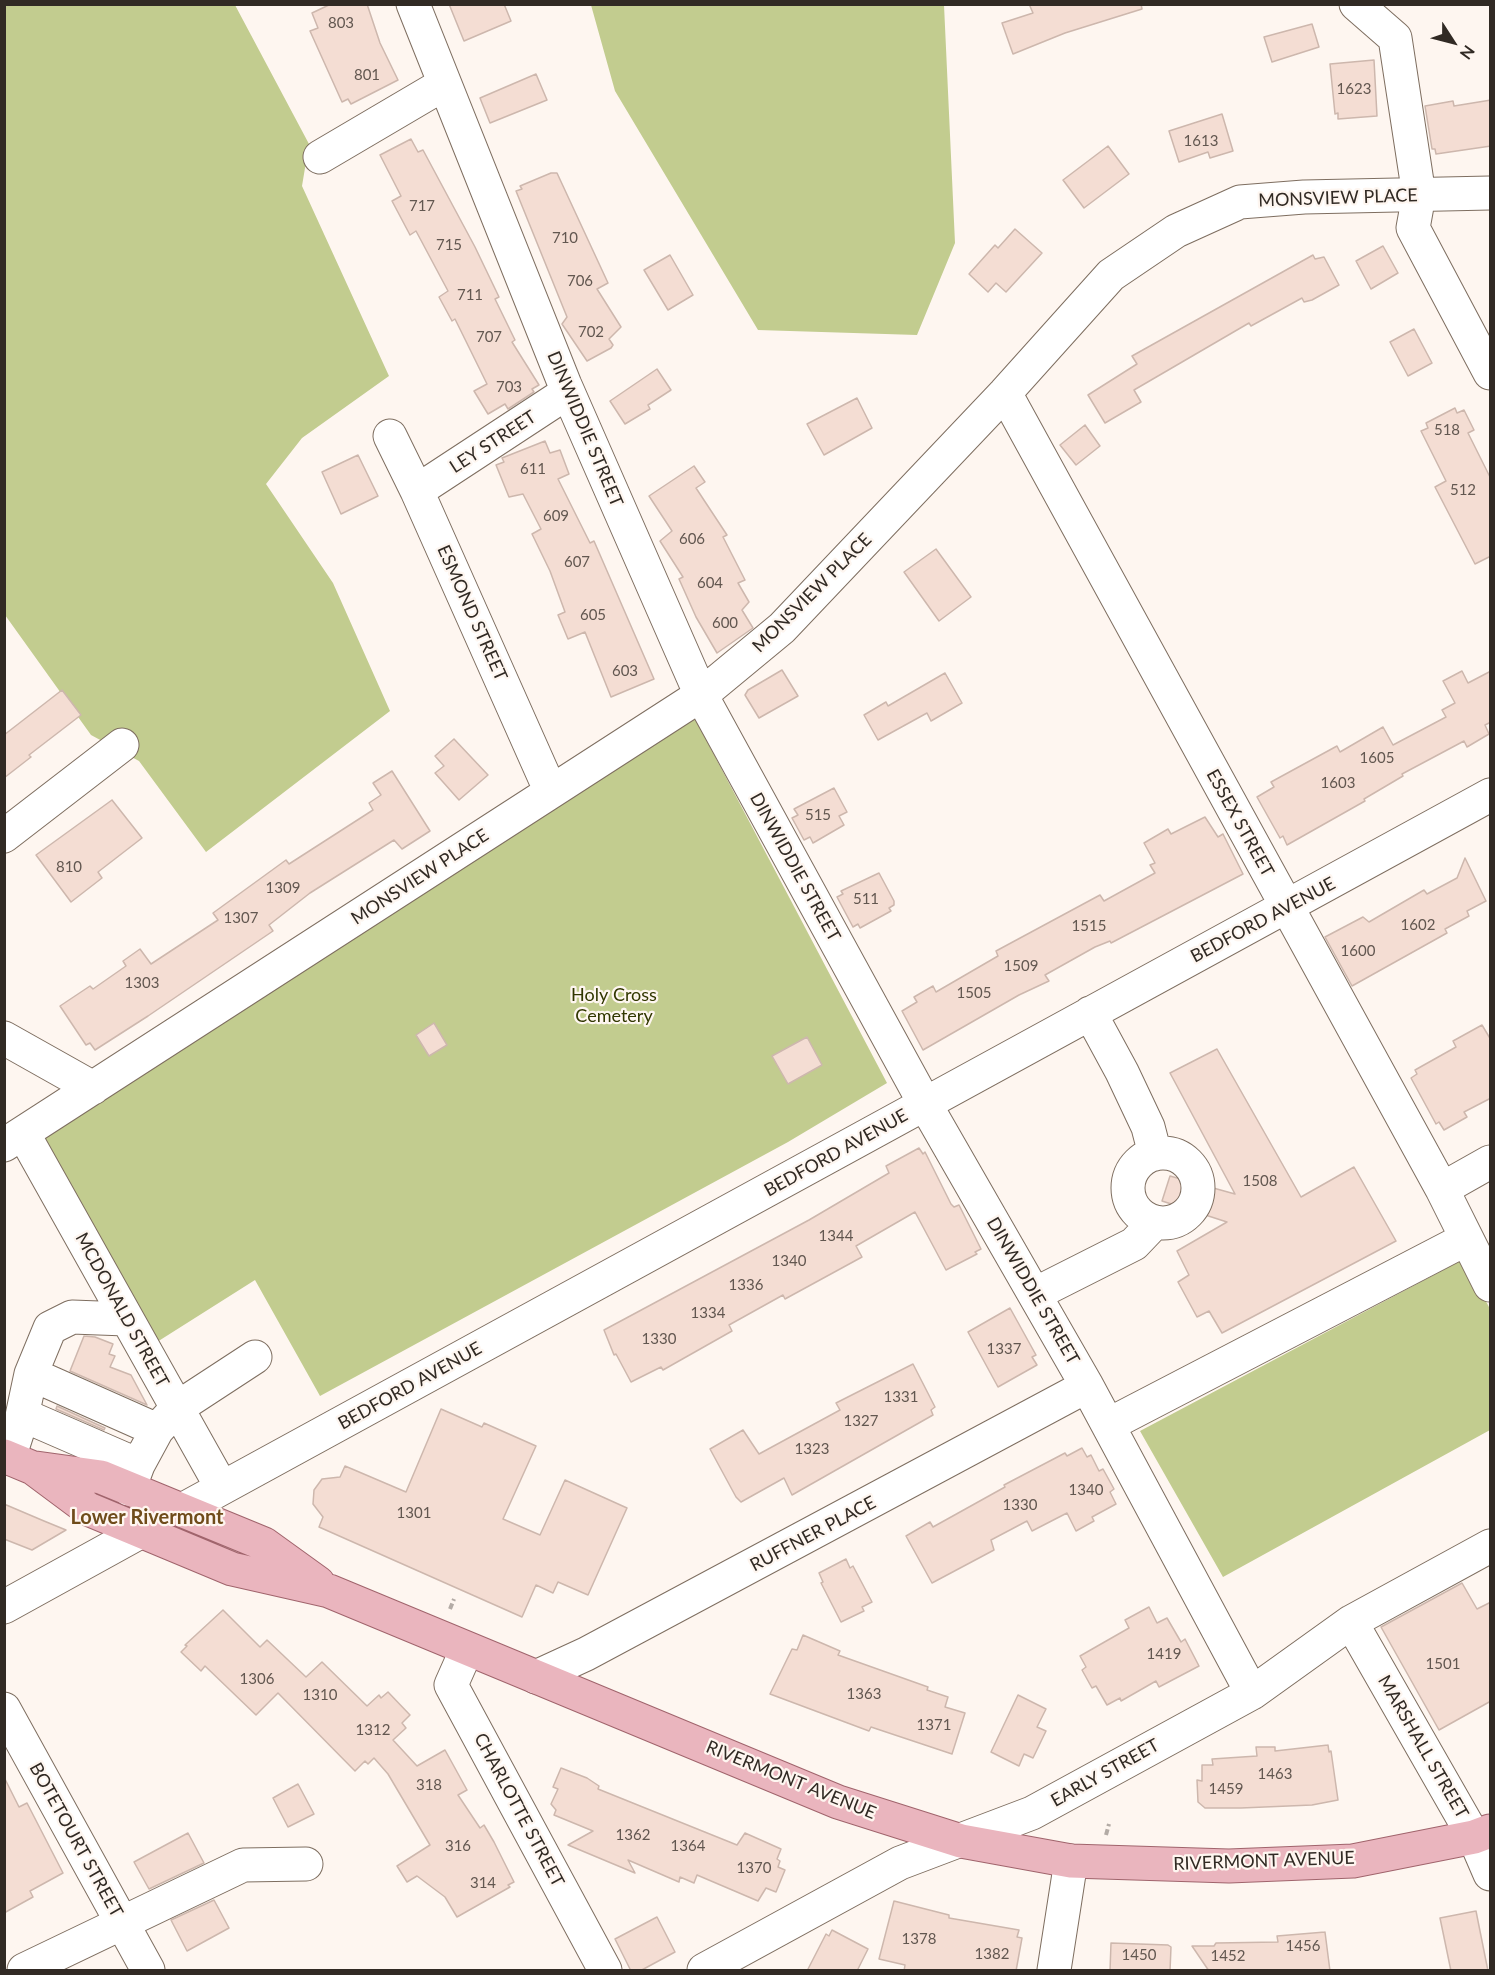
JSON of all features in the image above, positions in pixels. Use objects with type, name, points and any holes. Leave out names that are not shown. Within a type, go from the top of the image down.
[{"type":"main road","name":"RIVERMONT AVENUE","points":[[15,1461],[101,1477],[134,1477],[182,1510],[264,1544],[316,1581],[467,1649],[838,1802],[961,1841],[1071,1862],[1229,1866],[1353,1861],[1482,1834]]},
{"type":"main road","name":"RIVERMONT AVENUE","points":[[15,1461],[88,1509],[232,1569],[316,1581]]},
{"type":"street","name":"DINWIDDIE STREET","points":[[413,4],[568,392],[701,695],[925,1104],[1087,1386],[1252,1693]]},
{"type":"street","points":[[1356,4],[1395,38],[1419,195],[1413,228],[1491,373]]},
{"type":"street","points":[[320,157],[444,84]]},
{"type":"street","name":"MONSVIEW PLACE","points":[[14,1139],[701,695],[782,628],[1005,393],[1111,275],[1176,231],[1240,202],[1304,197],[1491,193]]},
{"type":"street","name":"LEY STREET","points":[[417,491],[568,392]]},
{"type":"street","name":"ESSEX STREET","points":[[1005,393],[1442,1189],[1491,1285]]},
{"type":"street","name":"ESMOND STREET","points":[[390,436],[417,491],[551,792]]},
{"type":"street","points":[[4,836],[122,745]]},
{"type":"street","name":"BEDFORD AVENUE","points":[[182,1510],[1491,795]]},
{"type":"street","points":[[1090,1013],[1148,1127],[1155,1154]]},
{"type":"street","points":[[4,1038],[93,1088]]},
{"type":"street","name":"MCDONALD STREET","points":[[14,1139],[126,1319],[167,1419],[222,1488]]},
{"type":"street","points":[[1155,1154],[1177,1156],[1187,1162],[1198,1181],[1198,1192],[1188,1212],[1179,1219],[1167,1223],[1155,1222],[1144,1217],[1136,1209],[1128,1186],[1137,1166],[1155,1154]]},
{"type":"street","points":[[1442,1189],[1491,1162]]},
{"type":"street","points":[[1035,1294],[1134,1244],[1155,1222]]},
{"type":"street","points":[[1108,1425],[1467,1239]]},
{"type":"street","points":[[15,1461],[31,1374],[50,1328],[72,1317],[126,1319]]},
{"type":"street","points":[[23,1414],[134,1477],[167,1419],[255,1357]]},
{"type":"street","points":[[31,1374],[167,1419]]},
{"type":"street","name":"RUFFNER PLACE","points":[[536,1677],[586,1654],[1087,1386]]},
{"type":"street","points":[[4,1607],[140,1532]]},
{"type":"street","name":"EARLY STREET","points":[[704,1971],[900,1863],[1032,1813],[1252,1693],[1351,1622],[1491,1546]]},
{"type":"street","name":"MARSHALL STREET","points":[[1351,1622],[1482,1834],[1491,1874]]},
{"type":"street","name":"CHARLOTTE STREET","points":[[467,1649],[451,1685],[605,1971]]},
{"type":"street","name":"BOTETOURT STREET","points":[[4,1709],[148,1971]]},
{"type":"street","points":[[1054,1971],[1071,1862]]},
{"type":"street","points":[[24,1971],[243,1865],[306,1864]]},
{"type":"path","points":[[449,1611],[454,1599]]},
{"type":"path","points":[[1106,1836],[1108,1824]]},
{"type":"green space","points":[[4,5],[235,5],[309,144],[302,186],[389,376],[302,438],[266,484],[333,583],[390,711],[206,852],[139,761],[91,735],[5,615]]},
{"type":"green space","points":[[591,5],[944,5],[955,243],[917,335],[758,330],[615,91]]},
{"type":"green space","name":"Holy Cross Cemetery","points":[[691,711],[887,1083],[788,1142],[320,1396],[255,1280],[157,1342],[43,1138]]},
{"type":"green space","points":[[1464,1259],[1490,1309],[1490,1430],[1223,1577],[1140,1431]]},
{"type":"building","points":[[331,4],[367,4],[380,43],[398,80],[351,104],[348,99],[342,102],[310,31],[318,28],[312,13]]},
{"type":"building","points":[[449,4],[504,4],[511,21],[464,41]]},
{"type":"building","points":[[1029,4],[1141,4],[1142,9],[1065,33],[1013,54],[1002,23],[1033,13]]},
{"type":"building","points":[[1312,24],[1319,47],[1272,62],[1264,37]]},
{"type":"building","points":[[1374,60],[1377,116],[1338,119],[1338,113],[1335,114],[1330,64]]},
{"type":"building","points":[[536,74],[547,100],[490,123],[480,98]]},
{"type":"building","points":[[1491,100],[1491,146],[1436,154],[1435,149],[1432,149],[1425,106],[1453,101],[1454,106]]},
{"type":"building","points":[[1222,114],[1233,151],[1210,158],[1208,152],[1179,162],[1169,131]]},
{"type":"building","points":[[411,139],[418,152],[423,150],[475,247],[499,297],[495,299],[515,340],[512,342],[539,385],[532,389],[534,392],[508,409],[505,404],[488,414],[474,391],[487,384],[455,319],[452,321],[439,297],[448,291],[416,231],[410,235],[392,201],[401,196],[380,155]]},
{"type":"building","points":[[1108,146],[1129,174],[1084,208],[1063,180]]},
{"type":"building","points":[[551,173],[557,173],[608,283],[597,289],[621,327],[609,339],[613,345],[611,348],[587,361],[562,324],[567,317],[516,191],[522,189],[520,186]]},
{"type":"building","points":[[1015,229],[1042,253],[1006,292],[996,283],[988,292],[969,274],[995,245],[998,248]]},
{"type":"building","points":[[1383,246],[1398,273],[1371,289],[1356,261]]},
{"type":"building","points":[[670,255],[693,295],[668,310],[644,270]]},
{"type":"building","points":[[1313,255],[1315,259],[1324,257],[1339,285],[1312,300],[1304,302],[1302,298],[1251,326],[1249,323],[1134,390],[1141,402],[1105,423],[1088,395],[1137,364],[1132,356]]},
{"type":"building","points":[[1414,329],[1432,363],[1408,376],[1390,342]]},
{"type":"building","points":[[657,369],[671,390],[648,405],[650,409],[625,424],[610,401]]},
{"type":"building","points":[[857,398],[872,428],[824,455],[807,424]]},
{"type":"building","points":[[1455,408],[1457,413],[1464,410],[1474,430],[1468,433],[1491,479],[1491,556],[1475,564],[1435,487],[1446,481],[1421,431],[1428,428],[1426,423]]},
{"type":"building","points":[[1085,425],[1100,446],[1076,465],[1060,445]]},
{"type":"building","points":[[545,441],[550,453],[560,450],[569,474],[558,479],[590,543],[594,541],[654,679],[611,697],[585,632],[568,639],[558,615],[565,612],[550,571],[532,534],[541,529],[523,494],[509,497],[496,465],[504,462],[502,458]]},
{"type":"building","points":[[358,455],[378,496],[341,514],[322,472]]},
{"type":"building","points":[[694,466],[705,482],[696,488],[727,535],[723,537],[745,580],[738,583],[749,602],[742,610],[753,628],[717,653],[696,617],[679,579],[683,577],[660,541],[672,531],[649,496]]},
{"type":"building","points":[[936,549],[971,597],[939,621],[904,572]]},
{"type":"building","points":[[782,670],[798,696],[759,718],[745,695],[748,690]]},
{"type":"building","points":[[1462,671],[1468,683],[1491,671],[1491,722],[1485,725],[1489,734],[1467,747],[1464,741],[1402,774],[1403,776],[1364,799],[1365,801],[1287,845],[1283,836],[1280,838],[1257,797],[1274,787],[1271,782],[1337,746],[1340,752],[1383,727],[1393,745],[1446,717],[1442,710],[1455,703],[1443,681]]},
{"type":"building","points":[[945,673],[962,703],[931,721],[927,713],[878,740],[864,715],[886,702],[888,706]]},
{"type":"building","points":[[62,690],[81,715],[29,755],[31,757],[4,778],[4,735]]},
{"type":"building","points":[[454,739],[488,775],[459,800],[435,773],[444,766],[435,756]]},
{"type":"building","points":[[392,771],[430,831],[402,849],[394,840],[310,893],[269,925],[273,931],[148,1016],[95,1050],[90,1043],[86,1045],[60,1006],[90,986],[93,989],[126,966],[123,961],[140,949],[151,964],[218,920],[213,913],[286,860],[289,864],[373,810],[369,803],[381,795],[373,783]]},
{"type":"building","points":[[834,788],[847,812],[839,816],[844,825],[813,843],[810,837],[804,840],[792,818],[798,815],[794,809]]},
{"type":"building","points":[[112,800],[142,838],[98,872],[102,878],[71,902],[36,855]]},
{"type":"building","points":[[1205,817],[1218,837],[1223,834],[1243,874],[1111,943],[1110,941],[1095,947],[1045,975],[1049,981],[1019,995],[923,1050],[902,1011],[917,1002],[914,997],[933,986],[936,992],[998,956],[996,951],[1100,895],[1104,901],[1155,873],[1150,865],[1155,863],[1144,843],[1168,829],[1171,834]]},
{"type":"building","points":[[1465,858],[1486,901],[1467,911],[1469,916],[1445,929],[1447,933],[1352,986],[1325,937],[1363,917],[1369,922],[1424,890],[1427,894],[1457,878]]},
{"type":"building","points":[[879,873],[894,905],[889,908],[891,911],[860,928],[858,924],[853,927],[837,897],[843,894],[841,891]]},
{"type":"building","points":[[434,1023],[447,1045],[429,1056],[416,1035]]},
{"type":"building","points":[[1482,1025],[1491,1040],[1491,1098],[1464,1112],[1467,1117],[1444,1130],[1439,1122],[1436,1124],[1411,1078],[1417,1074],[1415,1070],[1456,1047],[1453,1041]]},
{"type":"building","points":[[807,1037],[822,1065],[788,1084],[772,1056]]},
{"type":"building","points":[[1217,1049],[1301,1197],[1354,1167],[1396,1241],[1222,1333],[1209,1311],[1197,1317],[1178,1282],[1189,1275],[1177,1251],[1227,1222],[1162,1201],[1170,1176],[1235,1194],[1170,1073]]},
{"type":"building","points":[[919,1148],[923,1154],[925,1152],[951,1204],[954,1207],[959,1205],[981,1249],[975,1252],[977,1254],[946,1270],[915,1212],[856,1246],[862,1257],[785,1299],[783,1295],[729,1325],[732,1331],[663,1370],[661,1367],[631,1382],[616,1354],[614,1355],[604,1330],[809,1220],[889,1173],[886,1166]]},
{"type":"building","points":[[1010,1308],[1036,1355],[1032,1357],[1037,1365],[998,1387],[968,1332]]},
{"type":"building","points":[[84,1336],[95,1337],[113,1344],[109,1354],[115,1356],[110,1367],[131,1375],[147,1405],[70,1371]]},
{"type":"building","points":[[913,1364],[935,1407],[931,1410],[933,1415],[792,1495],[784,1478],[741,1502],[736,1497],[710,1449],[743,1430],[759,1454],[840,1410],[836,1403]]},
{"type":"building","points":[[57,1406],[105,1428],[104,1430],[56,1409]]},
{"type":"building","points":[[441,1409],[482,1427],[484,1423],[536,1446],[503,1519],[540,1535],[565,1480],[627,1508],[588,1595],[558,1582],[553,1593],[536,1585],[522,1617],[319,1527],[323,1517],[313,1504],[314,1490],[322,1479],[340,1477],[345,1466],[406,1492]]},
{"type":"building","points":[[1082,1448],[1087,1457],[1091,1455],[1099,1471],[1103,1469],[1114,1489],[1110,1492],[1116,1504],[1092,1517],[1094,1521],[1076,1531],[1067,1513],[1032,1531],[1027,1521],[991,1540],[994,1550],[932,1583],[906,1536],[930,1522],[933,1527],[1005,1487],[1004,1485],[1065,1453],[1067,1456]]},
{"type":"building","points":[[4,1504],[66,1530],[32,1550],[4,1539]]},
{"type":"building","points":[[846,1559],[850,1568],[853,1566],[872,1602],[862,1607],[864,1611],[841,1622],[821,1583],[823,1582],[819,1573]]},
{"type":"building","points":[[1462,1583],[1477,1609],[1491,1602],[1491,1701],[1439,1730],[1381,1627]]},
{"type":"building","points":[[1149,1607],[1157,1623],[1167,1618],[1181,1642],[1185,1639],[1199,1666],[1159,1687],[1156,1681],[1121,1701],[1120,1698],[1107,1705],[1096,1686],[1092,1688],[1082,1670],[1086,1667],[1080,1656],[1129,1628],[1125,1620]]},
{"type":"building","points":[[223,1610],[260,1647],[267,1640],[306,1677],[322,1662],[367,1706],[379,1695],[381,1698],[388,1692],[410,1715],[402,1723],[406,1728],[393,1740],[417,1766],[445,1750],[467,1790],[458,1795],[480,1828],[484,1825],[494,1842],[514,1882],[508,1885],[510,1887],[457,1917],[445,1897],[417,1876],[407,1882],[397,1866],[430,1845],[388,1774],[374,1758],[368,1764],[365,1761],[355,1771],[278,1693],[256,1715],[205,1666],[201,1671],[181,1652],[187,1646],[185,1645]]},
{"type":"building","points":[[803,1635],[840,1651],[838,1655],[928,1687],[927,1690],[948,1697],[945,1707],[965,1713],[952,1754],[871,1727],[869,1731],[770,1694],[792,1649],[797,1650]]},
{"type":"building","points":[[1018,1695],[1046,1709],[1037,1727],[1046,1731],[1033,1758],[1024,1754],[1019,1766],[991,1752]]},
{"type":"building","points":[[1328,1745],[1329,1752],[1331,1751],[1338,1800],[1312,1805],[1241,1808],[1205,1808],[1198,1802],[1197,1780],[1202,1781],[1202,1765],[1213,1765],[1212,1759],[1257,1756],[1256,1747],[1275,1747],[1275,1751]]},
{"type":"building","points":[[561,1768],[587,1778],[599,1786],[598,1789],[737,1845],[745,1833],[781,1849],[777,1859],[780,1861],[778,1867],[785,1870],[776,1892],[766,1888],[758,1901],[697,1875],[694,1883],[680,1877],[679,1882],[628,1860],[635,1873],[568,1845],[593,1831],[554,1815],[556,1810],[551,1804],[558,1789],[553,1787]]},
{"type":"building","points":[[4,1777],[19,1807],[27,1803],[63,1873],[30,1891],[33,1897],[4,1913]]},
{"type":"building","points":[[298,1784],[314,1814],[288,1827],[273,1798]]},
{"type":"building","points":[[188,1833],[204,1863],[149,1889],[134,1862]]},
{"type":"building","points":[[214,1900],[229,1928],[187,1951],[171,1920]]},
{"type":"building","points":[[894,1901],[949,1915],[949,1918],[1019,1930],[1017,1937],[1022,1938],[1016,1971],[904,1971],[905,1965],[879,1959]]},
{"type":"building","points":[[1476,1911],[1488,1971],[1451,1971],[1440,1918]]},
{"type":"building","points":[[657,1917],[675,1952],[640,1971],[631,1971],[615,1939]]},
{"type":"building","points":[[832,1930],[868,1949],[857,1971],[807,1971],[826,1934],[829,1936]]},
{"type":"building","points":[[1325,1932],[1330,1971],[1209,1971],[1192,1946],[1214,1946],[1216,1943],[1278,1942],[1277,1936]]},
{"type":"building","points":[[1111,1943],[1168,1945],[1171,1947],[1170,1971],[1110,1971]]},
{"type":"district","name":"Lower Rivermont","points":[[147,1518]]}]
